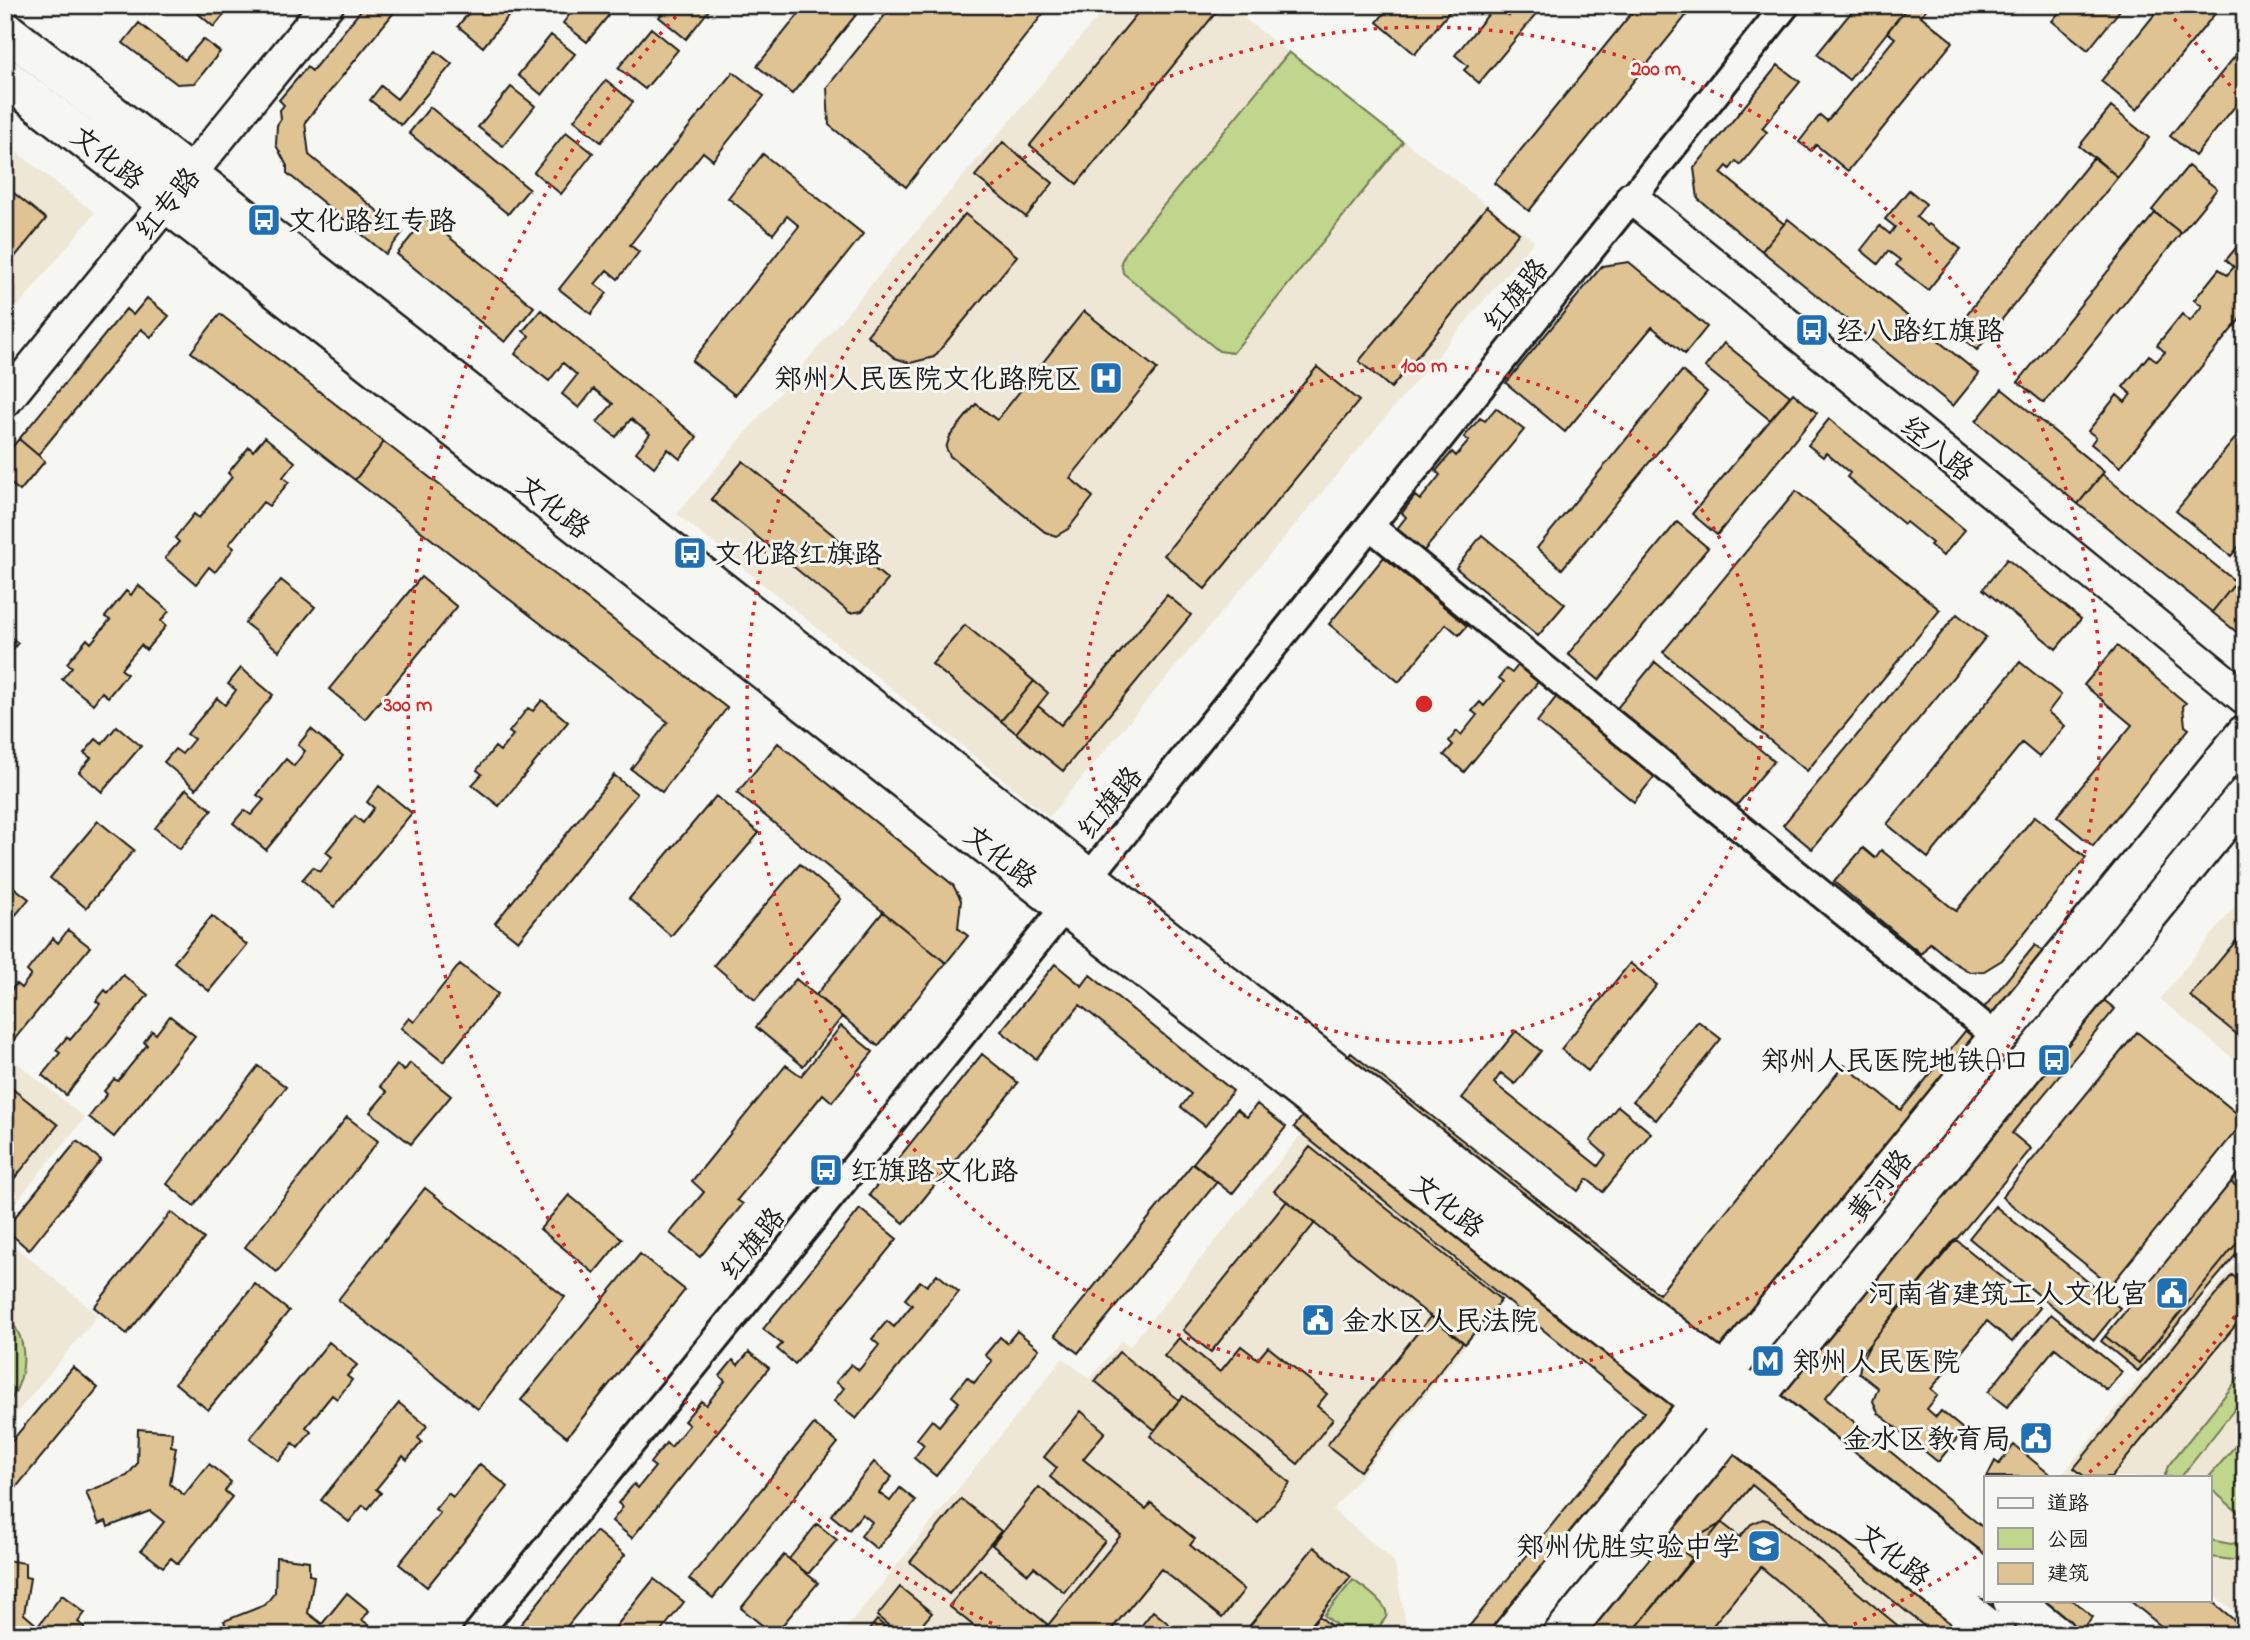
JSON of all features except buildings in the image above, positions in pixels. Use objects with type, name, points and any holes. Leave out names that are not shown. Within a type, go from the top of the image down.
[{"type":"main road","name":"文化路","points":[[5,30],[1984,1578]]},
{"type":"main road","name":"文化路","points":[[5,77],[1997,1635]]},
{"type":"main road","name":"黄河路","points":[[1511,1635],[2245,734]]},
{"type":"main road","name":"黄河路","points":[[1562,1635],[2245,796]]},
{"type":"main road","points":[[2015,1602],[2056,1635]]},
{"type":"street","name":"红专路","points":[[5,401],[327,5]]},
{"type":"street","name":"红旗路","points":[[476,1635],[1066,906],[1786,5]]},
{"type":"street","name":"经八路","points":[[1632,198],[2245,698]]},
{"type":"street","points":[[1370,526],[1998,1038]]},
{"type":"shaded area","name":"郑州人民医院文化路院区","points":[[1108,5],[1227,5],[1534,241],[1049,817],[677,514]]},
{"type":"shaded area","points":[[5,143],[95,213],[5,322]]},
{"type":"shaded area","points":[[2245,894],[2245,1068],[2160,999]]},
{"type":"shaded area","points":[[5,1053],[85,1118],[5,1215]]},
{"type":"shaded area","points":[[1304,1131],[1507,1294],[1333,1510],[1394,1561],[1408,1635],[841,1635],[1063,1358],[1090,1379],[1122,1340],[1130,1346]]},
{"type":"shaded area","points":[[5,1238],[98,1315],[5,1427]]},
{"type":"shaded area","points":[[2238,1260],[2245,1265],[2245,1620],[2212,1594],[2212,1476],[2069,1476],[2064,1472]]},
{"type":"shaded area","name":"郑州优胜实验中学","points":[[1747,1457],[1962,1635],[1600,1635]]},
{"type":"green space","points":[[1289,52],[1403,142],[1233,353],[1219,351],[1123,273],[1121,262],[1127,250]]},
{"type":"green space","points":[[5,1316],[14,1325],[19,1336],[23,1361],[18,1386],[5,1407]]},
{"type":"green space","points":[[2245,1376],[2245,1396],[2182,1476],[2164,1476],[2168,1466],[2238,1379]]},
{"type":"green space","points":[[2245,1434],[2245,1506],[2239,1513],[2212,1490],[2212,1476],[2210,1476]]},
{"type":"green space","points":[[2212,1540],[2231,1544],[2245,1541],[2245,1558],[2232,1560],[2212,1557]]},
{"type":"green space","points":[[1353,1580],[1374,1596],[1386,1612],[1385,1619],[1371,1635],[1348,1635],[1324,1615]]},
{"type":"place","name":"文化路红专路","points":[[264,220]]},
{"type":"place","name":"经八路红旗路","points":[[1812,330]]},
{"type":"place","name":"郑州人民医院文化路院区","points":[[1106,378]]},
{"type":"place","name":"文化路红旗路","points":[[690,553]]},
{"type":"place","name":"郑州人民医院地铁A口","points":[[2054,1060]]},
{"type":"place","name":"红旗路文化路","points":[[826,1170]]},
{"type":"place","name":"河南省建筑工人文化宫","points":[[2172,1293]]},
{"type":"place","name":"金水区人民法院","points":[[1318,1320]]},
{"type":"place","name":"郑州人民医院","points":[[1768,1361]]},
{"type":"place","name":"金水区教育局","points":[[2036,1438]]},
{"type":"place","name":"郑州优胜实验中学","points":[[1764,1546]]}]
